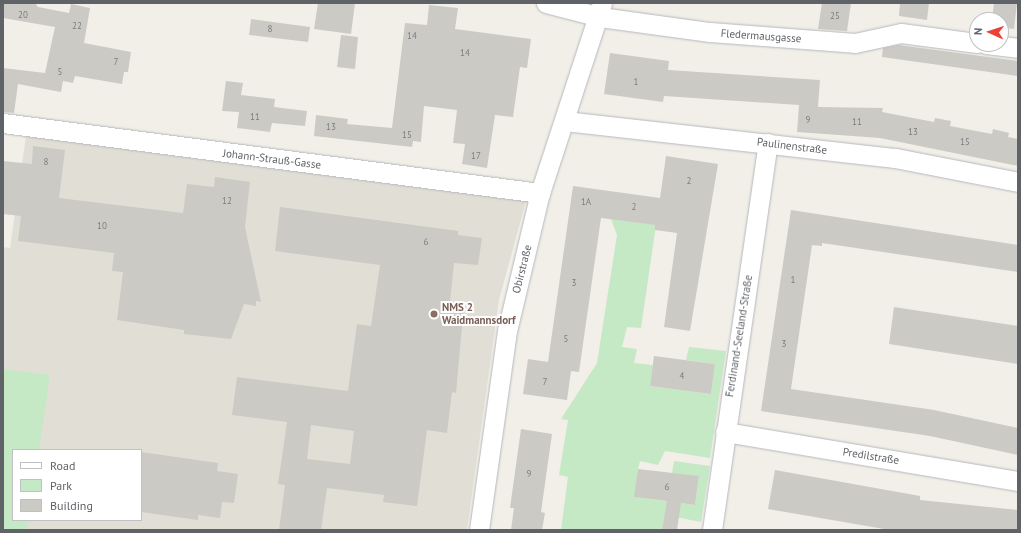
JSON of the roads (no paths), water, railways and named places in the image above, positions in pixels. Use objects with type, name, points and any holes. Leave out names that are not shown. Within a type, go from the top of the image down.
[{"type":"street","name":"Fledermausgasse","points":[[546,3],[601,10],[710,32],[855,43],[901,33],[969,42]]},
{"type":"street","name":"Obirstraße","points":[[479,530],[507,331],[540,193],[601,10]]},
{"type":"street","name":"Paulinenstraße","points":[[565,121],[895,158],[1018,182]]},
{"type":"street","name":"Johann-Strauß-Gasse","points":[[3,123],[540,193]]},
{"type":"street","name":"Ferdinand-Seeland-Straße","points":[[712,530],[724,432],[768,143]]},
{"type":"street","name":"Predilstraße","points":[[724,432],[1018,481]]},
{"type":"place","name":"NMS 2 Waidmannsdorf","points":[[434,314]]}]
